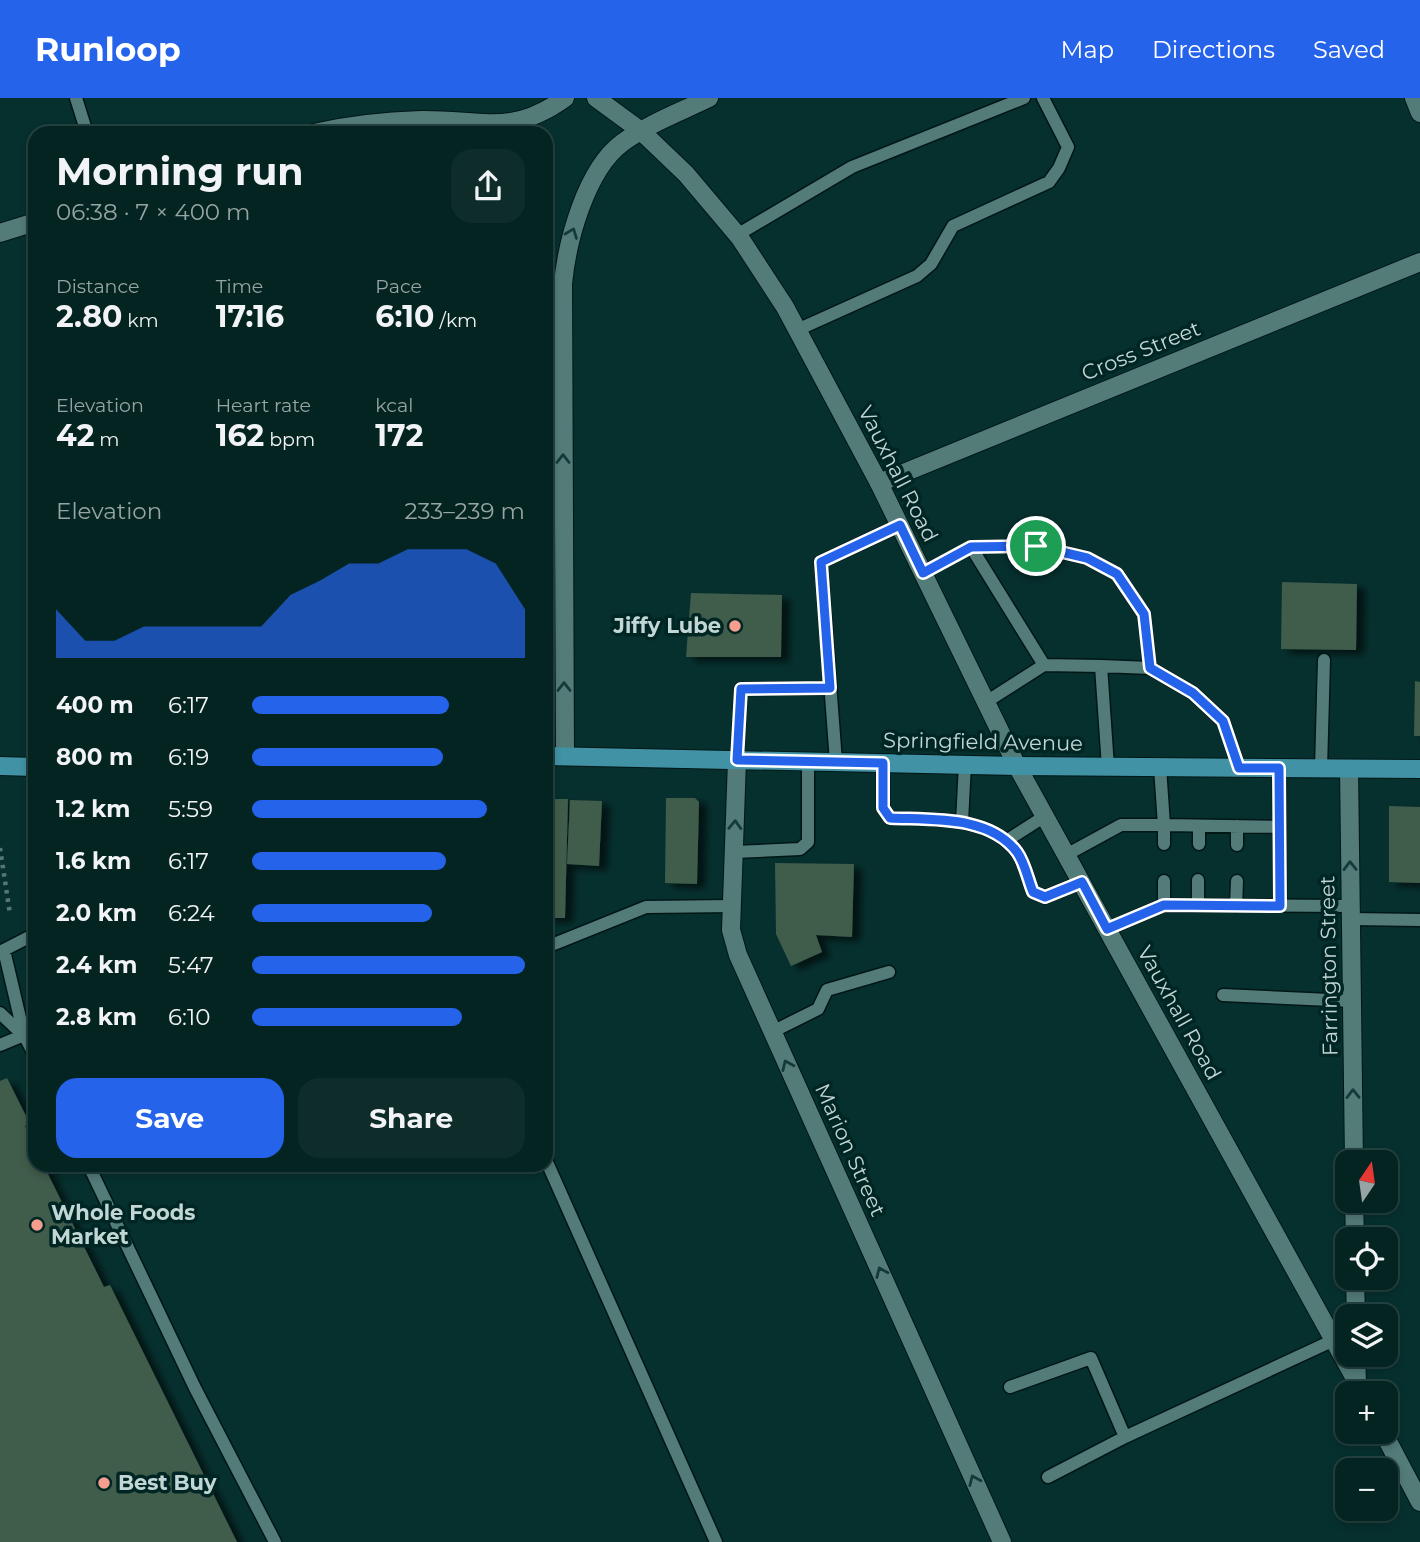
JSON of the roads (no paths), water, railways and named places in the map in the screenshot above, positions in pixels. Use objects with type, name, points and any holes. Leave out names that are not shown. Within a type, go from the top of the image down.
[{"type":"main road","name":"Springfield Avenue","points":[[553,756],[1017,766],[1420,769]]},
{"type":"main road","points":[[0,766],[28,767]]},
{"type":"street","points":[[371,126],[423,120],[499,125],[529,119],[565,98]]},
{"type":"street","name":"Vauxhall Road","points":[[596,98],[641,131],[686,174],[737,234],[797,330],[879,483],[1017,766],[1357,1381]]},
{"type":"street","points":[[565,755],[563,284],[567,247],[594,179],[610,154],[641,131],[709,98]]},
{"type":"street","points":[[1414,98],[1420,113]]},
{"type":"street","points":[[0,233],[28,224]]},
{"type":"street","name":"Cross Street","points":[[879,483],[1420,262]]},
{"type":"street","name":"Marion Street","points":[[737,760],[731,930],[738,955],[1002,1542]]},
{"type":"street","name":"Farrington Street","points":[[1349,769],[1354,1150]]},
{"type":"street","points":[[1389,1444],[1420,1502]]},
{"type":"lane","points":[[76,98],[85,126]]},
{"type":"lane","points":[[737,234],[852,167],[1024,98]]},
{"type":"lane","points":[[797,330],[917,276],[931,264],[953,226],[1049,182],[1059,168],[1068,147],[1043,98]]},
{"type":"lane","points":[[835,762],[821,562],[900,525]]},
{"type":"lane","points":[[923,573],[971,547],[1036,546],[1087,558],[1117,574],[1144,614],[1150,668]]},
{"type":"lane","points":[[971,547],[1044,665]]},
{"type":"lane","points":[[1321,769],[1324,660]]},
{"type":"lane","points":[[986,702],[1044,665],[1150,668],[1193,693],[1223,721],[1239,768]]},
{"type":"lane","points":[[1101,666],[1108,767]]},
{"type":"lane","points":[[737,760],[741,689],[830,688]]},
{"type":"lane","points":[[734,852],[800,849],[808,842],[808,761]]},
{"type":"lane","points":[[883,763],[883,808],[890,818],[962,822],[1006,841],[1018,854],[1033,892],[1045,897],[1082,882]]},
{"type":"lane","points":[[962,822],[965,764]]},
{"type":"lane","points":[[1160,767],[1164,844]]},
{"type":"lane","points":[[1279,768],[1280,906]]},
{"type":"lane","points":[[1006,841],[1045,816]]},
{"type":"lane","points":[[1066,855],[1121,825],[1280,827]]},
{"type":"lane","points":[[1199,826],[1199,844]]},
{"type":"lane","points":[[1237,826],[1237,845]]},
{"type":"lane","points":[[1198,880],[1198,905]]},
{"type":"lane","points":[[1164,881],[1164,905]]},
{"type":"lane","points":[[1236,906],[1237,881]]},
{"type":"lane","points":[[1107,929],[1164,905],[1280,906],[1420,920]]},
{"type":"lane","points":[[553,944],[646,907],[732,906]]},
{"type":"lane","points":[[28,938],[2,951],[28,1043]]},
{"type":"lane","points":[[772,1032],[818,1009],[827,990],[889,972]]},
{"type":"lane","points":[[1223,995],[1352,1001]]},
{"type":"lane","points":[[0,1013],[24,1035]]},
{"type":"lane","points":[[0,1045],[24,1035]]},
{"type":"lane","points":[[92,1172],[195,1388],[275,1542]]},
{"type":"lane","points":[[551,1172],[716,1542]]},
{"type":"lane","points":[[1048,1477],[1125,1437],[1334,1340]]},
{"type":"lane","points":[[1010,1387],[1091,1358],[1125,1437]]},
{"type":"place","name":"Jiffy Lube","points":[[735,626]]},
{"type":"place","name":"Whole Foods Market","points":[[37,1225]]},
{"type":"place","name":"Best Buy","points":[[104,1483]]}]
